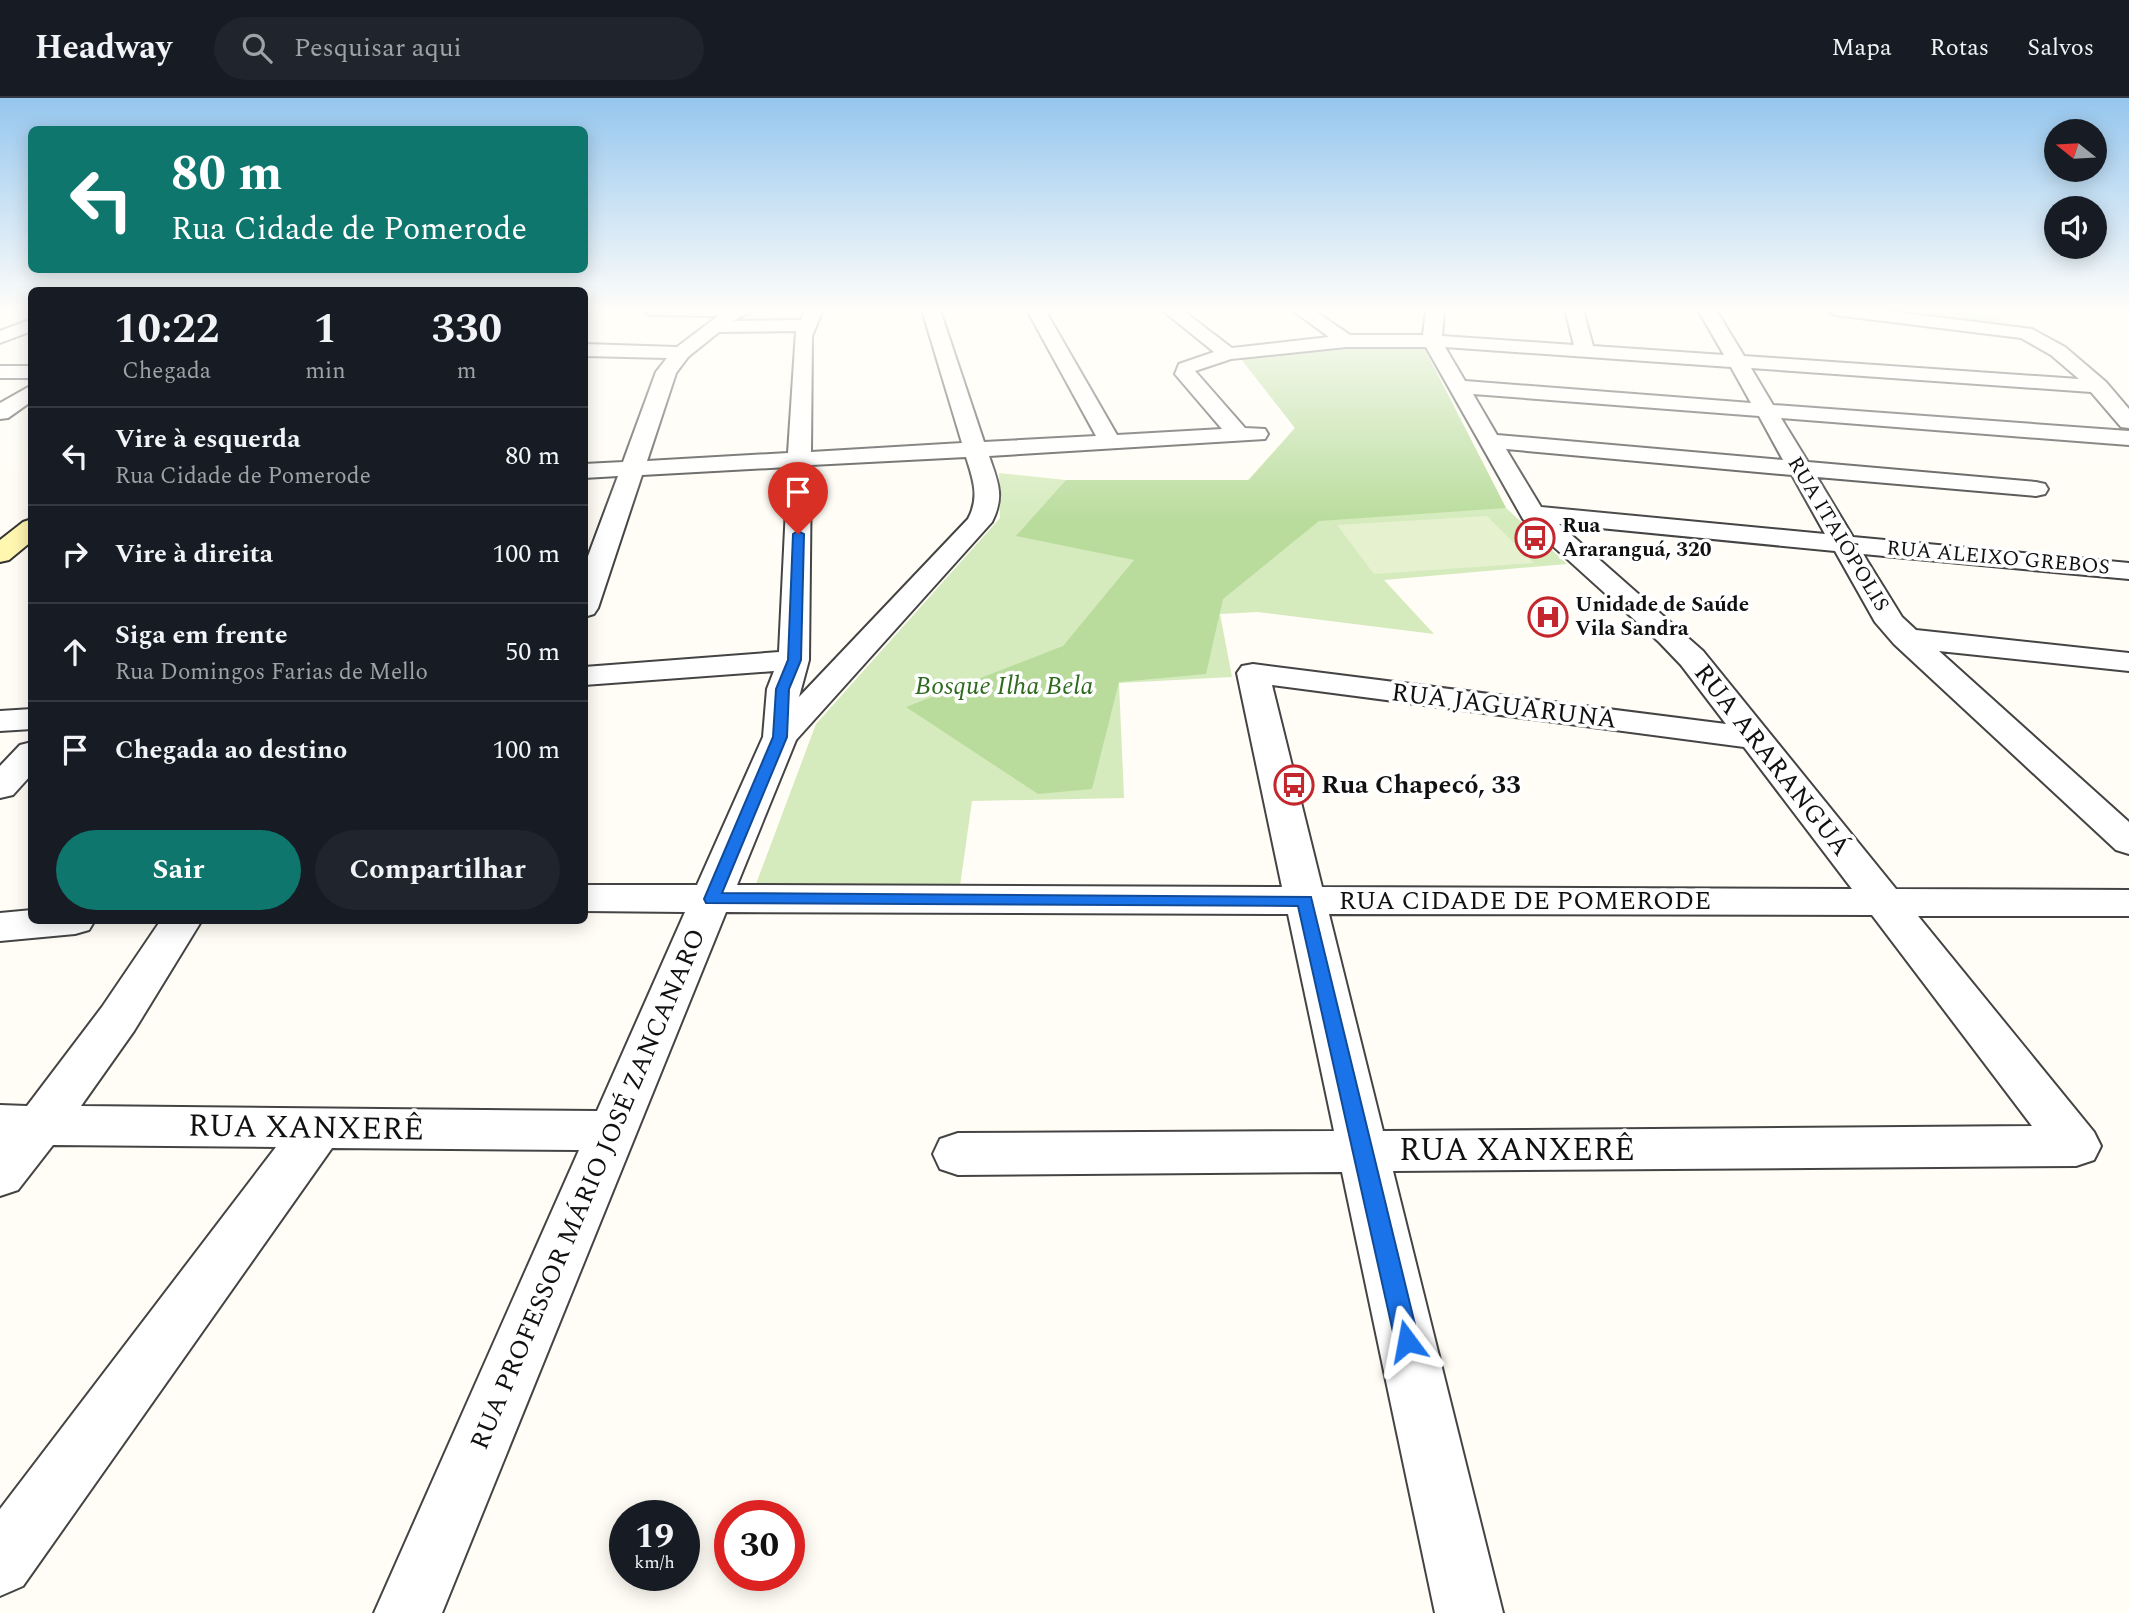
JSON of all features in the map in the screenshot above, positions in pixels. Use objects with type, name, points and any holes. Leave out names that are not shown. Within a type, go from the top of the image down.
[{"type":"main road","points":[[0,554],[28,530]]},
{"type":"street","points":[[588,596],[661,381]]},
{"type":"street","points":[[780,737],[783,689],[794,660],[802,381]]},
{"type":"street","name":"RUA PROFESSOR MÁRIO JOSÉ ZANCANARO","points":[[408,1613],[780,737],[979,522],[988,505],[989,495],[954,381]]},
{"type":"street","points":[[1076,381],[1110,442]]},
{"type":"street","points":[[588,471],[1248,435],[1194,381]]},
{"type":"street","name":"RUA ARARANGUÁ","points":[[1454,381],[1532,514],[1683,648],[2076,1146]]},
{"type":"street","name":"RUA ITAIÓPOLIS","points":[[1748,381],[1880,609],[1905,638],[2129,842]]},
{"type":"street","points":[[2022,381],[2099,386]]},
{"type":"street","points":[[2093,381],[2129,422]]},
{"type":"street","points":[[1458,387],[2129,438]]},
{"type":"street","points":[[0,413],[28,394]]},
{"type":"street","points":[[1489,441],[2036,489]]},
{"type":"street","name":"RUA ALEIXO GREBOS","points":[[1532,514],[2129,571]]},
{"type":"street","points":[[1905,638],[2129,662]]},
{"type":"street","points":[[588,676],[794,660]]},
{"type":"street","name":"RUA JAGUARUNA","points":[[1305,901],[1253,673],[1755,738]]},
{"type":"street","points":[[0,721],[28,719]]},
{"type":"street","points":[[0,788],[28,756]]},
{"type":"street","name":"RUA CIDADE DE POMERODE","points":[[588,898],[2129,903]]},
{"type":"street","points":[[1305,901],[1469,1613]]},
{"type":"street","points":[[0,927],[32,924]]},
{"type":"street","points":[[0,1175],[21,1125],[122,1018],[180,924]]},
{"type":"street","name":"RUA XANXERÊ","points":[[21,1125],[612,1131]]},
{"type":"street","points":[[0,1563],[319,1128]]},
{"type":"street","name":"RUA XANXERÊ","points":[[958,1154],[2076,1146]]},
{"type":"green space","name":"Bosque Ilha Bela","points":[[1258,381],[1441,381],[1506,508],[1567,564],[1384,580],[1434,634],[1257,612],[1220,614],[1232,677],[1119,683],[1124,798],[972,801],[959,893],[756,884],[816,724],[1000,518],[999,473],[1066,480],[1248,480],[1295,428]]},
{"type":"green space","points":[[1258,381],[1441,381],[1506,508],[1319,521],[1223,599],[1206,674],[1119,682],[1092,789],[1038,794],[906,707],[1063,646],[1134,560],[1016,536],[1066,480],[1249,480],[1295,428]]},
{"type":"green space","points":[[1487,516],[1534,563],[1374,574],[1337,525]]},
{"type":"place","name":"Rua Araranguá, 320","points":[[1535,538]]},
{"type":"place","name":"Unidade de Saúde Vila Sandra","points":[[1548,617]]},
{"type":"place","name":"Rua Chapecó, 33","points":[[1294,785]]},
{"type":"route","points":[[798,534],[794,660],[783,689],[780,737],[712,899],[1305,901],[1407,1341]]}]
